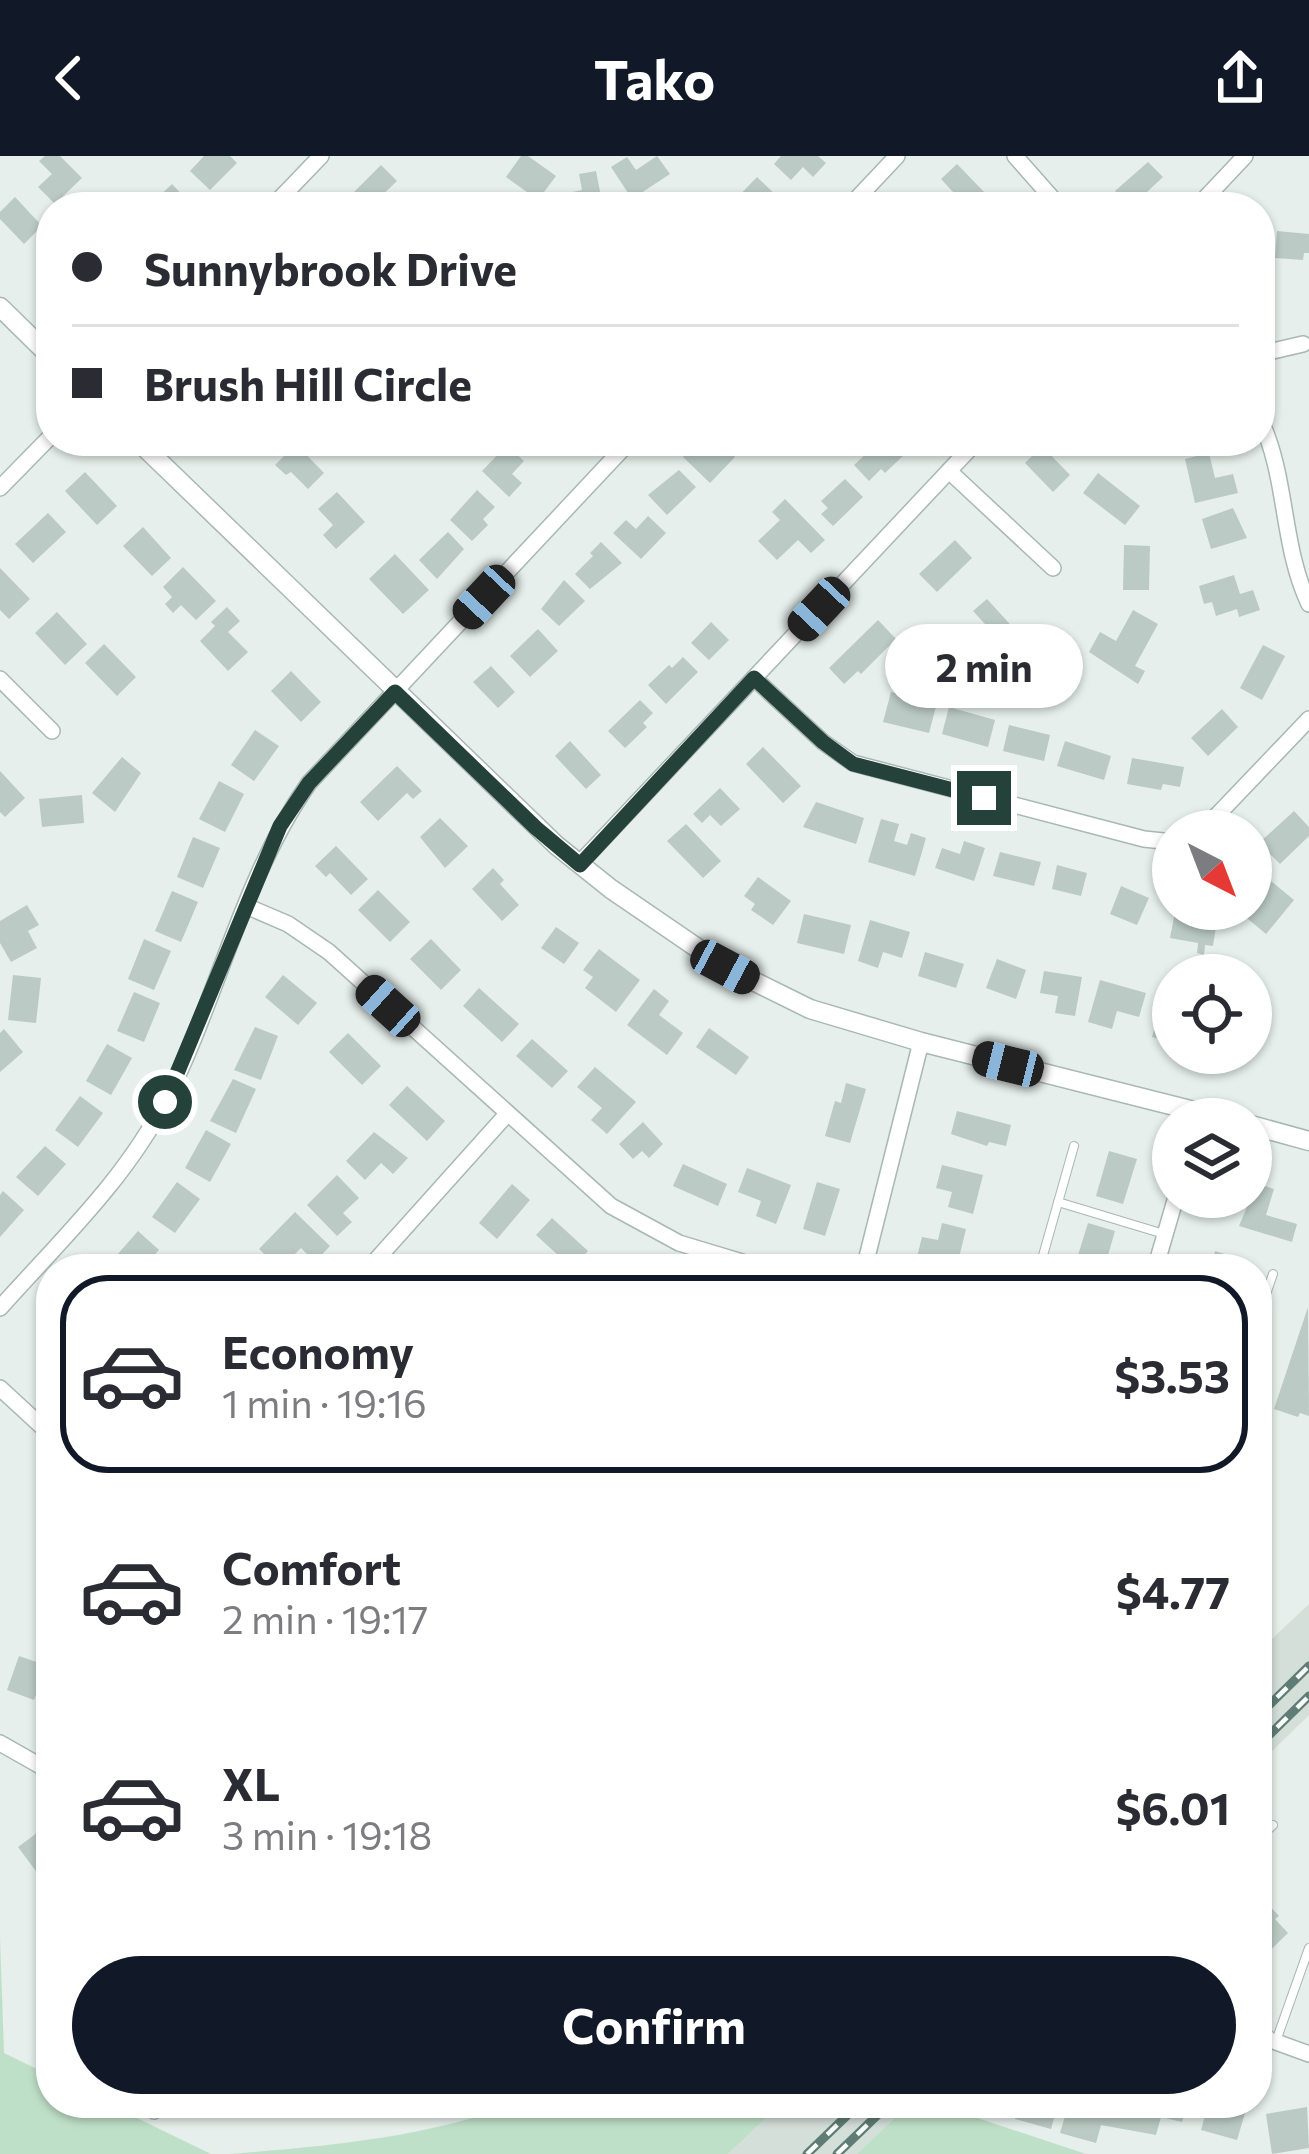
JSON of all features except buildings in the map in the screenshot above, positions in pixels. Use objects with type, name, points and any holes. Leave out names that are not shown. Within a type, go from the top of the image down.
[{"type":"street","points":[[289,192],[321,156]]},
{"type":"street","points":[[863,192],[897,156]]},
{"type":"street","points":[[1015,156],[1047,192]]},
{"type":"street","points":[[1211,192],[1245,156]]},
{"type":"street","points":[[0,307],[36,342]]},
{"type":"street","points":[[1275,351],[1304,344]]},
{"type":"street","points":[[0,488],[36,451]]},
{"type":"street","points":[[1275,455],[1297,572],[1309,604]]},
{"type":"street","points":[[153,456],[536,828],[710,957],[785,999],[855,1024],[1152,1103]]},
{"type":"street","points":[[48,1254],[100,1196],[153,1123],[184,1062],[280,826],[309,783],[617,456]]},
{"type":"street","points":[[580,865],[963,456]]},
{"type":"street","points":[[949,471],[1053,568]]},
{"type":"street","points":[[754,678],[853,764],[1152,840]]},
{"type":"street","points":[[0,679],[52,731]]},
{"type":"street","points":[[1222,810],[1309,719]]},
{"type":"street","points":[[246,906],[318,944],[591,1190],[630,1218],[679,1243],[715,1254]]},
{"type":"street","points":[[868,1254],[921,1042]]},
{"type":"street","points":[[381,1254],[507,1114]]},
{"type":"street","points":[[1272,1131],[1309,1141]]},
{"type":"street","points":[[1159,1254],[1170,1218]]},
{"type":"street","points":[[0,1307],[36,1267]]},
{"type":"street","points":[[0,1388],[36,1421]]},
{"type":"street","points":[[0,1744],[36,1764]]},
{"type":"street","points":[[1276,2042],[1309,2054]]},
{"type":"lane","points":[[1043,1254],[1074,1146]]},
{"type":"lane","points":[[1058,1202],[1165,1235]]},
{"type":"lane","points":[[1276,2042],[1309,1948]]},
{"type":"lane","points":[[1272,2038],[1276,2042]]},
{"type":"lane","points":[[1272,2043],[1276,2042]]},
{"type":"shaded area","points":[[1309,1604],[1309,1715],[1272,1751],[1272,1639]]},
{"type":"shaded area","points":[[766,2118],[894,2118],[857,2154],[728,2154]]},
{"type":"green space","points":[[0,1937],[4,2053],[36,2069],[36,2118],[137,2118],[211,2154],[0,2154]]},
{"type":"green space","points":[[472,2118],[766,2118],[728,2154],[228,2154],[339,2144]]},
{"type":"green space","points":[[894,2118],[977,2118],[1086,2154],[857,2154]]},
{"type":"railway","points":[[1272,1702],[1309,1666]]},
{"type":"railway","points":[[1272,1732],[1309,1696]]},
{"type":"railway","points":[[807,2154],[844,2118]]},
{"type":"railway","points":[[837,2154],[874,2118]]},
{"type":"route","points":[[165,1102],[280,826],[309,783],[395,692],[580,865],[754,678],[853,764],[984,798]]}]
